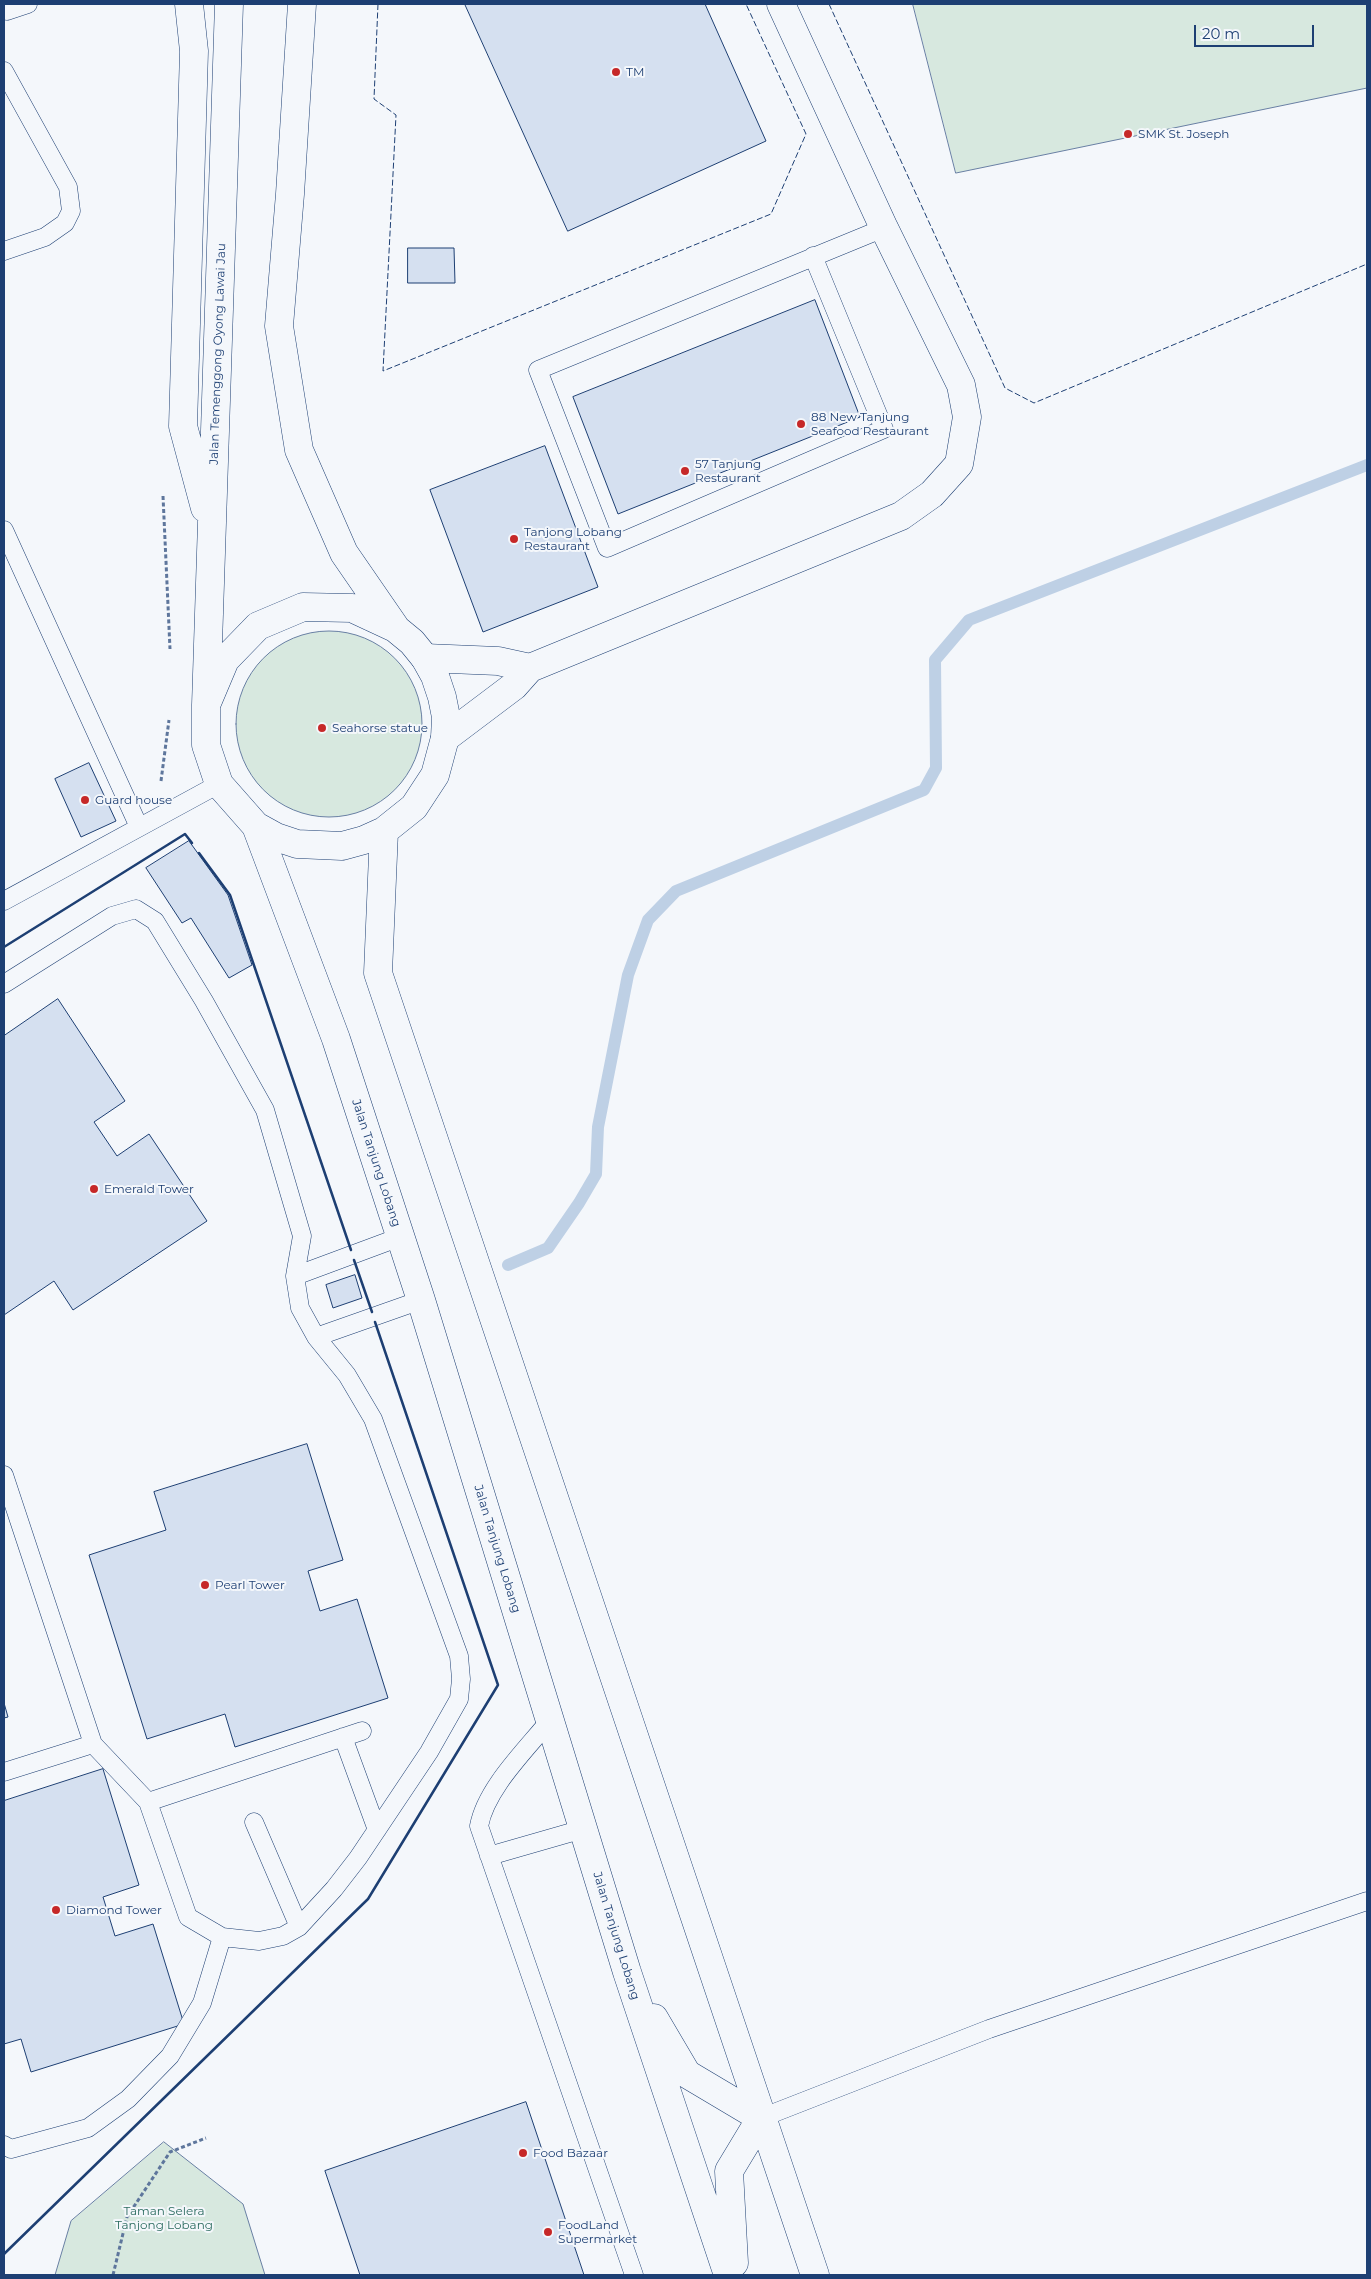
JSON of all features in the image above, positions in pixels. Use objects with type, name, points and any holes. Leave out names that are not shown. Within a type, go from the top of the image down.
[{"type":"main road","points":[[189,4],[194,51],[183,426],[212,536]]},
{"type":"main road","name":"Jalan Temenggong Oyong Lawai Jau","points":[[219,784],[206,745],[206,705],[229,4]]},
{"type":"main road","points":[[302,4],[290,194],[279,326],[299,450],[344,553],[395,628]]},
{"type":"main road","points":[[445,738],[514,686],[530,668],[901,516],[932,494],[958,464],[966,417],[961,385],[884,228],[781,4]]},
{"type":"main road","points":[[206,705],[225,660],[258,626],[303,608],[352,608],[395,628],[412,642],[425,658],[435,676],[442,696],[446,717],[445,738],[435,775],[414,807],[384,831],[364,840],[342,846],[319,847],[297,844],[276,837],[256,826],[219,784]]},
{"type":"main road","points":[[425,658],[498,661],[530,668]]},
{"type":"main road","name":"Jalan Tanjung Lobang","points":[[256,826],[336,1039],[421,1300],[627,1972],[728,2275]]},
{"type":"main road","points":[[384,831],[378,973],[815,2275]]},
{"type":"main road","points":[[627,1972],[687,2074],[761,2118]]},
{"type":"main road","points":[[734,2275],[729,2171],[761,2118]]},
{"type":"lane","points":[[6,12],[28,4]]},
{"type":"lane","points":[[4,71],[68,187],[71,211],[65,223],[45,237],[4,251]]},
{"type":"lane","points":[[813,256],[884,429],[607,548],[538,370],[813,256],[884,228]]},
{"type":"lane","points":[[4,530],[138,827]]},
{"type":"lane","points":[[4,901],[219,784]]},
{"type":"lane","points":[[4,984],[112,916],[136,910],[155,921],[204,1000],[265,1110],[302,1236],[295,1276],[300,1308],[316,1338],[347,1375],[373,1420],[459,1656],[461,1679],[459,1699],[429,1752],[377,1830],[334,1889],[299,1927],[283,1936],[259,1941],[222,1937],[188,1917],[148,1802],[92,1744],[4,1475]]},
{"type":"lane","points":[[295,1276],[400,1237]]},
{"type":"lane","points":[[316,1338],[421,1300]]},
{"type":"lane","points":[[550,1720],[493,1792],[481,1815],[479,1826],[634,2275]]},
{"type":"lane","points":[[148,1802],[362,1731]]},
{"type":"lane","points":[[343,1737],[377,1830]]},
{"type":"lane","points":[[4,1772],[92,1744]]},
{"type":"lane","points":[[254,1822],[299,1927]]},
{"type":"lane","points":[[489,1856],[583,1829]]},
{"type":"lane","points":[[761,2118],[989,2029],[1367,1901]]},
{"type":"lane","points":[[4,2145],[11,2149],[88,2128],[128,2099],[170,2056],[202,2003],[222,1937]]},
{"type":"path","points":[[113,2275],[127,2217],[170,2152],[206,2138]]},
{"type":"green space","points":[[913,4],[1367,4],[1367,88],[956,173]]},
{"type":"green space","points":[[338,631],[365,638],[381,646],[395,658],[407,672],[415,688],[421,706],[421,742],[415,760],[407,776],[395,790],[381,802],[365,810],[347,816],[320,817],[293,810],[277,802],[251,776],[237,742],[236,715],[243,688],[251,672],[277,646],[311,632]]},
{"type":"green space","name":"Taman Selera Tanjong Lobang","points":[[164,2142],[243,2204],[265,2275],[55,2275],[71,2221]]},
{"type":"building","name":"TM","points":[[465,4],[705,4],[766,141],[568,231]]},
{"type":"building","points":[[408,248],[454,248],[455,283],[408,283]]},
{"type":"building","points":[[815,300],[860,417],[618,514],[573,397]]},
{"type":"building","name":"Tanjong Lobang Restaurant","points":[[545,446],[598,587],[483,632],[430,490]]},
{"type":"building","name":"Guard house","points":[[89,763],[116,821],[81,837],[55,779]]},
{"type":"building","points":[[189,841],[228,895],[252,965],[229,978],[191,918],[182,923],[146,868]]},
{"type":"building","name":"Emerald Tower","points":[[58,999],[125,1101],[94,1122],[117,1156],[149,1134],[207,1221],[73,1310],[54,1281],[4,1315],[4,1036]]},
{"type":"building","points":[[355,1275],[362,1298],[333,1308],[326,1285]]},
{"type":"building","name":"Pearl Tower","points":[[307,1444],[343,1560],[308,1571],[320,1611],[357,1599],[388,1698],[235,1747],[225,1714],[147,1739],[89,1555],[166,1530],[154,1492]]},
{"type":"building","points":[[4,1703],[8,1717],[4,1718]]},
{"type":"building","name":"Diamond Tower","points":[[103,1769],[139,1885],[103,1897],[115,1936],[153,1924],[184,2024],[31,2072],[21,2039],[4,2044],[4,1801]]},
{"type":"building","points":[[526,2102],[584,2275],[360,2275],[325,2171]]},
{"type":"waterway","points":[[508,1265],[548,1248],[579,1203],[596,1174],[598,1127],[628,975],[648,920],[676,891],[924,790],[936,768],[935,660],[969,620],[1367,465]]},
{"type":"fence","points":[[378,4],[374,99],[396,115],[383,371],[771,214],[806,134],[746,4]]},
{"type":"fence","points":[[829,4],[1005,388],[1034,403],[1367,264]]},
{"type":"wall","points":[[4,947],[185,834],[192,843]]},
{"type":"wall","points":[[199,853],[230,895],[351,1250]]},
{"type":"wall","points":[[354,1260],[372,1312]]},
{"type":"wall","points":[[4,2254],[368,1899],[498,1685],[375,1322]]},
{"type":"place","name":"TM","points":[[616,72]]},
{"type":"place","name":"SMK St. Joseph","points":[[1128,134]]},
{"type":"place","name":"88 New Tanjung Seafood Restaurant","points":[[801,424]]},
{"type":"place","name":"57 Tanjung Restaurant","points":[[685,471]]},
{"type":"place","name":"Tanjong Lobang Restaurant","points":[[514,539]]},
{"type":"place","name":"Seahorse statue","points":[[322,728]]},
{"type":"place","name":"Guard house","points":[[85,800]]},
{"type":"place","name":"Emerald Tower","points":[[94,1189]]},
{"type":"place","name":"Pearl Tower","points":[[205,1585]]},
{"type":"place","name":"Diamond Tower","points":[[56,1910]]},
{"type":"place","name":"Food Bazaar","points":[[523,2153]]},
{"type":"place","name":"FoodLand Supermarket","points":[[548,2232]]}]
